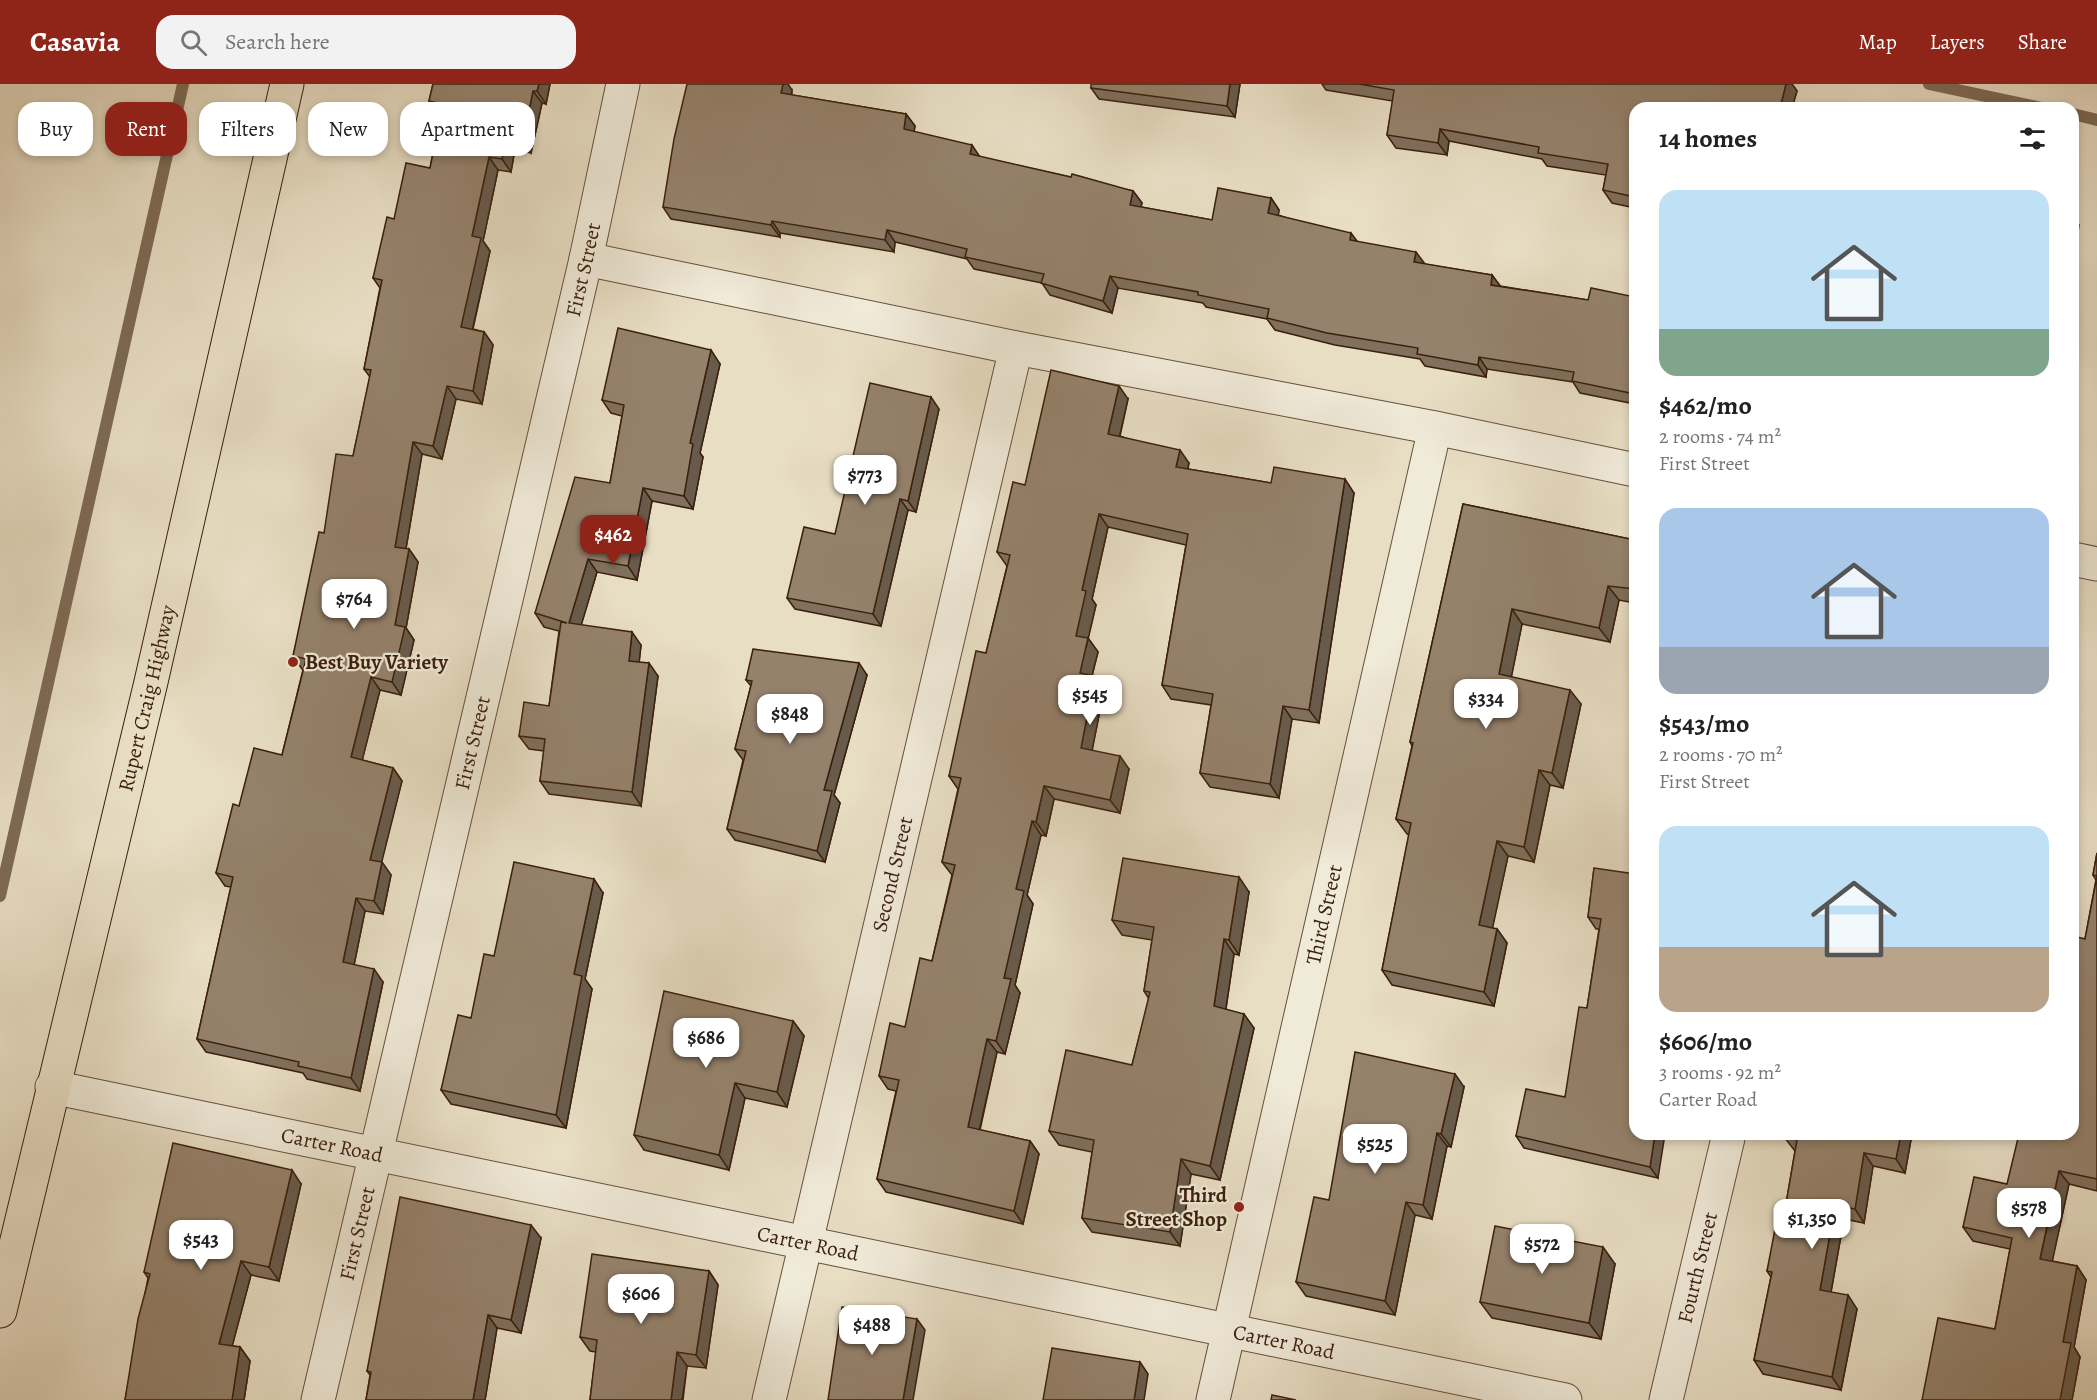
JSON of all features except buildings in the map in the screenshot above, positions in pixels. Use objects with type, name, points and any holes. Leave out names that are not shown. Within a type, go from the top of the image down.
[{"type":"main road","name":"Rupert Craig Highway","points":[[0,1311],[151,682],[287,84]]},
{"type":"street","name":"First Street","points":[[318,1400],[586,260],[623,84]]},
{"type":"street","points":[[586,260],[1016,348],[1435,428],[1629,469]]},
{"type":"street","name":"Second Street","points":[[770,1400],[1016,348]]},
{"type":"street","name":"Third Street","points":[[1213,1400],[1435,428]]},
{"type":"street","points":[[2079,560],[2097,564]]},
{"type":"street","name":"Carter Road","points":[[52,1087],[1565,1400]]},
{"type":"street","name":"Fourth Street","points":[[1666,1400],[1727,1140]]},
{"type":"waterway","points":[[0,896],[183,84]]},
{"type":"waterway","points":[[1929,84],[2014,102]]},
{"type":"waterway","points":[[2079,116],[2097,120]]},
{"type":"place","name":"Best Buy Variety","points":[[293,662]]},
{"type":"place","name":"Third Street Shop","points":[[1239,1207]]}]
